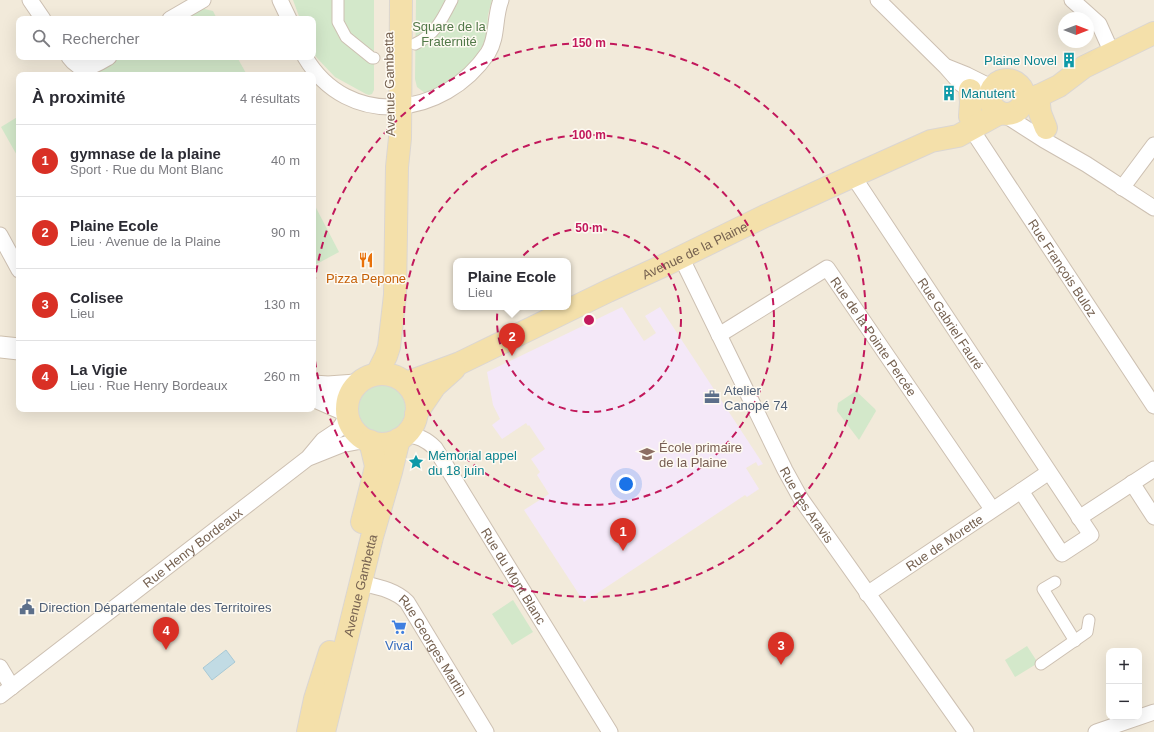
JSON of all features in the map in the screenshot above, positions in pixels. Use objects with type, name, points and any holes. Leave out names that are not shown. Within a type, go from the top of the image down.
[{"type":"main road","name":"Avenue Gambetta","points":[[388,0],[394,107],[400,138],[397,167],[396,295],[404,382]]},
{"type":"main road","name":"Avenue Gambetta","points":[[394,107],[401,0]]},
{"type":"main road","name":"Avenue de la Plaine","points":[[571,309],[754,222],[931,141],[958,136],[971,123],[1010,101],[1059,86],[1084,67],[1154,32]]},
{"type":"main road","points":[[970,90],[971,123]]},
{"type":"main road","points":[[1010,101],[1040,113],[1046,128]]},
{"type":"main road","name":"Avenue Gambetta","points":[[377,374],[389,348],[396,295]]},
{"type":"main road","name":"Avenue de la Plaine","points":[[404,382],[460,363],[569,310]]},
{"type":"main road","points":[[0,347],[16,349]]},
{"type":"main road","name":"Avenue de la Plaine","points":[[416,414],[435,386],[460,363]]},
{"type":"main road","points":[[377,374],[392,375],[404,382],[416,400],[416,414],[410,428],[402,437],[386,443],[369,441],[357,433],[350,422],[348,413],[350,395],[356,385],[368,377],[377,374]]},
{"type":"main road","points":[[316,386],[356,385]]},
{"type":"main road","points":[[316,397],[348,413]]},
{"type":"main road","name":"Avenue Gambetta","points":[[324,732],[372,537],[402,437]]},
{"type":"main road","name":"Avenue Gambetta","points":[[308,732],[315,699],[328,658],[376,466],[369,441]]},
{"type":"street","points":[[30,0],[41,16]]},
{"type":"street","points":[[175,16],[202,0]]},
{"type":"street","points":[[280,0],[288,16]]},
{"type":"street","points":[[338,0],[338,22],[346,37],[374,58]]},
{"type":"street","points":[[415,44],[422,41],[434,32],[452,0]]},
{"type":"street","points":[[316,72],[326,83],[341,94],[360,103],[394,107],[412,105],[438,97],[457,86],[487,54],[493,42],[497,13],[501,0]]},
{"type":"street","points":[[878,0],[946,67],[961,84],[970,90],[1010,101]]},
{"type":"street","points":[[1072,0],[1099,24],[1112,53]]},
{"type":"street","points":[[72,60],[79,66],[89,68],[104,60]]},
{"type":"street","points":[[307,60],[316,72]]},
{"type":"street","points":[[946,67],[967,75],[1010,101],[1044,140],[1086,164],[1154,208]]},
{"type":"street","name":"Rue François Buloz","points":[[971,123],[1154,406]]},
{"type":"street","points":[[1046,128],[1086,164]]},
{"type":"street","points":[[1122,188],[1154,145]]},
{"type":"street","name":"Rue Gabriel Fauré","points":[[853,176],[1049,472]]},
{"type":"street","points":[[0,235],[16,264]]},
{"type":"street","name":"Rue des Aravis","points":[[681,258],[797,493],[966,732]]},
{"type":"street","name":"Rue de la Pointe Percée","points":[[719,335],[827,268],[992,509]]},
{"type":"street","name":"Rue Henry Bordeaux","points":[[6,692],[308,458],[323,440],[338,430],[348,413]]},
{"type":"street","name":"Rue du Mont Blanc","points":[[402,437],[422,438],[430,442],[435,448],[608,728]]},
{"type":"street","name":"Rue Henry Bordeaux","points":[[308,458],[341,445],[369,441]]},
{"type":"street","points":[[1079,518],[1154,469]]},
{"type":"street","points":[[1021,491],[1062,554],[1091,535],[1049,472]]},
{"type":"street","name":"Rue de Morette","points":[[867,594],[1049,472]]},
{"type":"street","points":[[1132,483],[1154,517]]},
{"type":"street","points":[[1055,582],[1043,589],[1075,641]]},
{"type":"street","name":"Rue Georges Martin","points":[[361,583],[393,592],[407,602],[486,732]]},
{"type":"street","points":[[1040,664],[1087,632],[1089,620]]},
{"type":"street","points":[[0,667],[6,692]]},
{"type":"street","points":[[1096,732],[1154,712]]},
{"type":"shaded area","points":[[0,0],[1154,0],[1154,732],[0,732]]},
{"type":"shaded area","name":"École primaire de la Plaine","points":[[622,307],[644,341],[656,333],[645,316],[660,307],[763,464],[758,466],[756,462],[746,468],[759,489],[747,497],[745,495],[584,602],[524,510],[549,494],[537,475],[540,472],[531,459],[545,449],[529,425],[528,426],[526,423],[502,439],[492,425],[500,419],[493,405],[487,372]]},
{"type":"green space","name":"Square de la Fraternité","points":[[293,0],[374,0],[374,90],[372,94],[366,94],[335,77],[317,58],[316,16],[299,16]]},
{"type":"green space","name":"Square de la Fraternité","points":[[416,0],[492,0],[488,15],[487,34],[478,53],[472,61],[456,75],[430,92],[425,93],[417,87],[415,79]]},
{"type":"green space","points":[[196,7],[213,11],[216,16],[182,16]]},
{"type":"green space","points":[[113,60],[239,60],[245,72],[95,72]]},
{"type":"green space","points":[[16,118],[16,154],[1,127]]},
{"type":"green space","points":[[316,208],[339,252],[316,264]]},
{"type":"green space","points":[[377,382],[387,382],[401,389],[408,403],[408,413],[401,427],[387,434],[377,434],[367,430],[360,423],[356,413],[356,403],[360,393],[367,386]]},
{"type":"green space","points":[[856,391],[876,411],[859,440],[837,411],[838,403]]},
{"type":"green space","points":[[513,600],[533,632],[512,645],[492,614]]},
{"type":"green space","points":[[1027,646],[1038,663],[1015,677],[1005,660]]},
{"type":"water","points":[[226,650],[235,662],[212,680],[203,668]]},
{"type":"place","name":"Plaine Novel","points":[[1069,60]]},
{"type":"place","name":"Manutent","points":[[949,93]]},
{"type":"place","name":"Pizza Pepone","points":[[366,260]]},
{"type":"place","name":"Plaine Ecole","points":[[512,356]]},
{"type":"place","name":"Atelier Canopé 74","points":[[712,397]]},
{"type":"place","name":"École primaire de la Plaine","points":[[647,454]]},
{"type":"place","name":"Mémorial appel du 18 juin","points":[[416,462]]},
{"type":"place","name":"gymnase de la plaine","points":[[623,551]]},
{"type":"place","name":"Direction Départementale des Territoires","points":[[27,607]]},
{"type":"place","name":"Vival","points":[[399,627]]},
{"type":"place","name":"La Vigie","points":[[166,650]]},
{"type":"place","name":"Colisee","points":[[781,665]]}]
